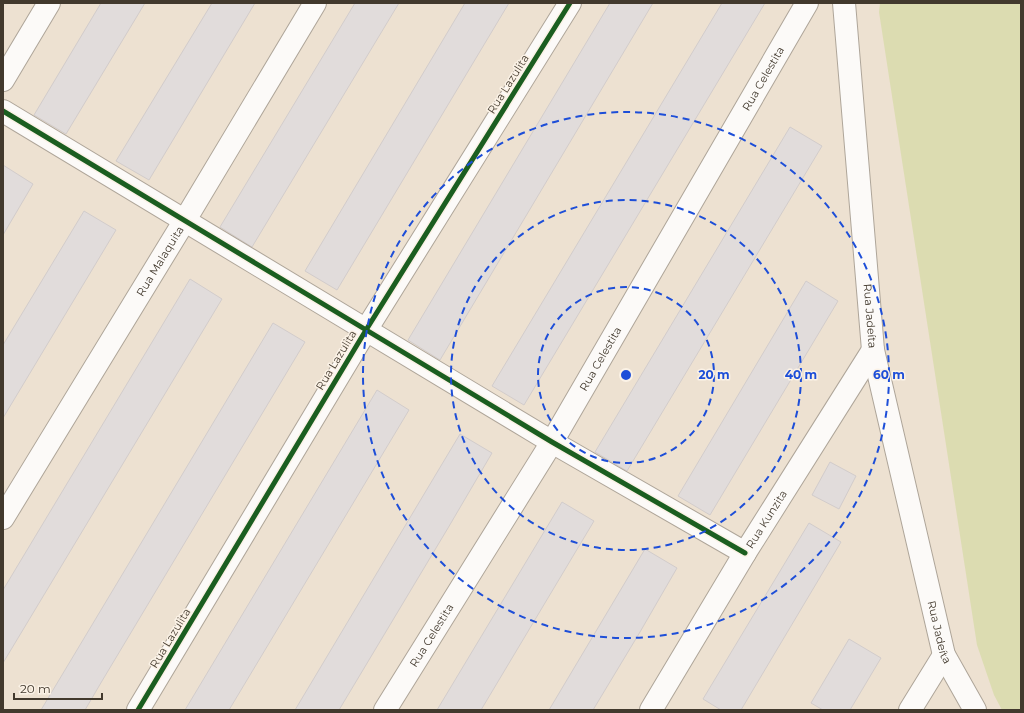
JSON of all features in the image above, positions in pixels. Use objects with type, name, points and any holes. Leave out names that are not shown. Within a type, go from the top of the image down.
[{"type":"street","points":[[3,80],[49,3]]},
{"type":"street","name":"Rua Malaquita","points":[[3,518],[185,220],[315,3]]},
{"type":"street","name":"Rua Lazulita","points":[[138,710],[366,330],[570,3]]},
{"type":"street","name":"Rua Celestita","points":[[385,710],[552,442],[807,3]]},
{"type":"street","name":"Rua Jadeíta","points":[[844,3],[873,350],[944,655],[975,710]]},
{"type":"street","points":[[3,111],[552,442],[745,553]]},
{"type":"street","name":"Rua Kunzita","points":[[650,710],[745,553],[873,350]]},
{"type":"street","points":[[910,710],[944,655]]},
{"type":"green space","points":[[880,3],[1021,3],[1021,710],[1002,710],[994,695],[977,645],[879,12]]},
{"type":"building","points":[[101,3],[145,3],[66,134],[34,115]]},
{"type":"building","points":[[212,3],[255,3],[149,180],[116,161]]},
{"type":"building","points":[[355,3],[399,3],[252,247],[220,227]]},
{"type":"building","points":[[465,3],[509,3],[337,290],[305,271]]},
{"type":"building","points":[[610,3],[653,3],[440,360],[408,340]]},
{"type":"building","points":[[722,3],[765,3],[524,405],[492,386]]},
{"type":"building","points":[[790,127],[822,146],[627,471],[595,452]]},
{"type":"building","points":[[3,165],[33,184],[3,235]]},
{"type":"building","points":[[84,211],[116,230],[3,418],[3,345]]},
{"type":"building","points":[[190,279],[222,299],[3,663],[3,590]]},
{"type":"building","points":[[806,281],[838,301],[710,515],[678,496]]},
{"type":"building","points":[[273,323],[305,342],[85,710],[41,710]]},
{"type":"building","points":[[377,390],[409,410],[229,710],[185,710]]},
{"type":"building","points":[[460,434],[492,453],[448,528],[339,710],[295,710]]},
{"type":"building","points":[[830,462],[856,476],[839,509],[812,495]]},
{"type":"building","points":[[562,502],[594,521],[481,710],[437,710]]},
{"type":"building","points":[[809,523],[841,542],[741,710],[721,710],[703,699]]},
{"type":"building","points":[[645,549],[677,568],[640,632],[593,710],[549,710]]},
{"type":"building","points":[[849,639],[881,658],[850,710],[823,710],[811,703]]},
{"type":"cycle path","points":[[138,710],[366,330],[570,3]]},
{"type":"cycle path","points":[[3,111],[552,442],[745,553]]}]
